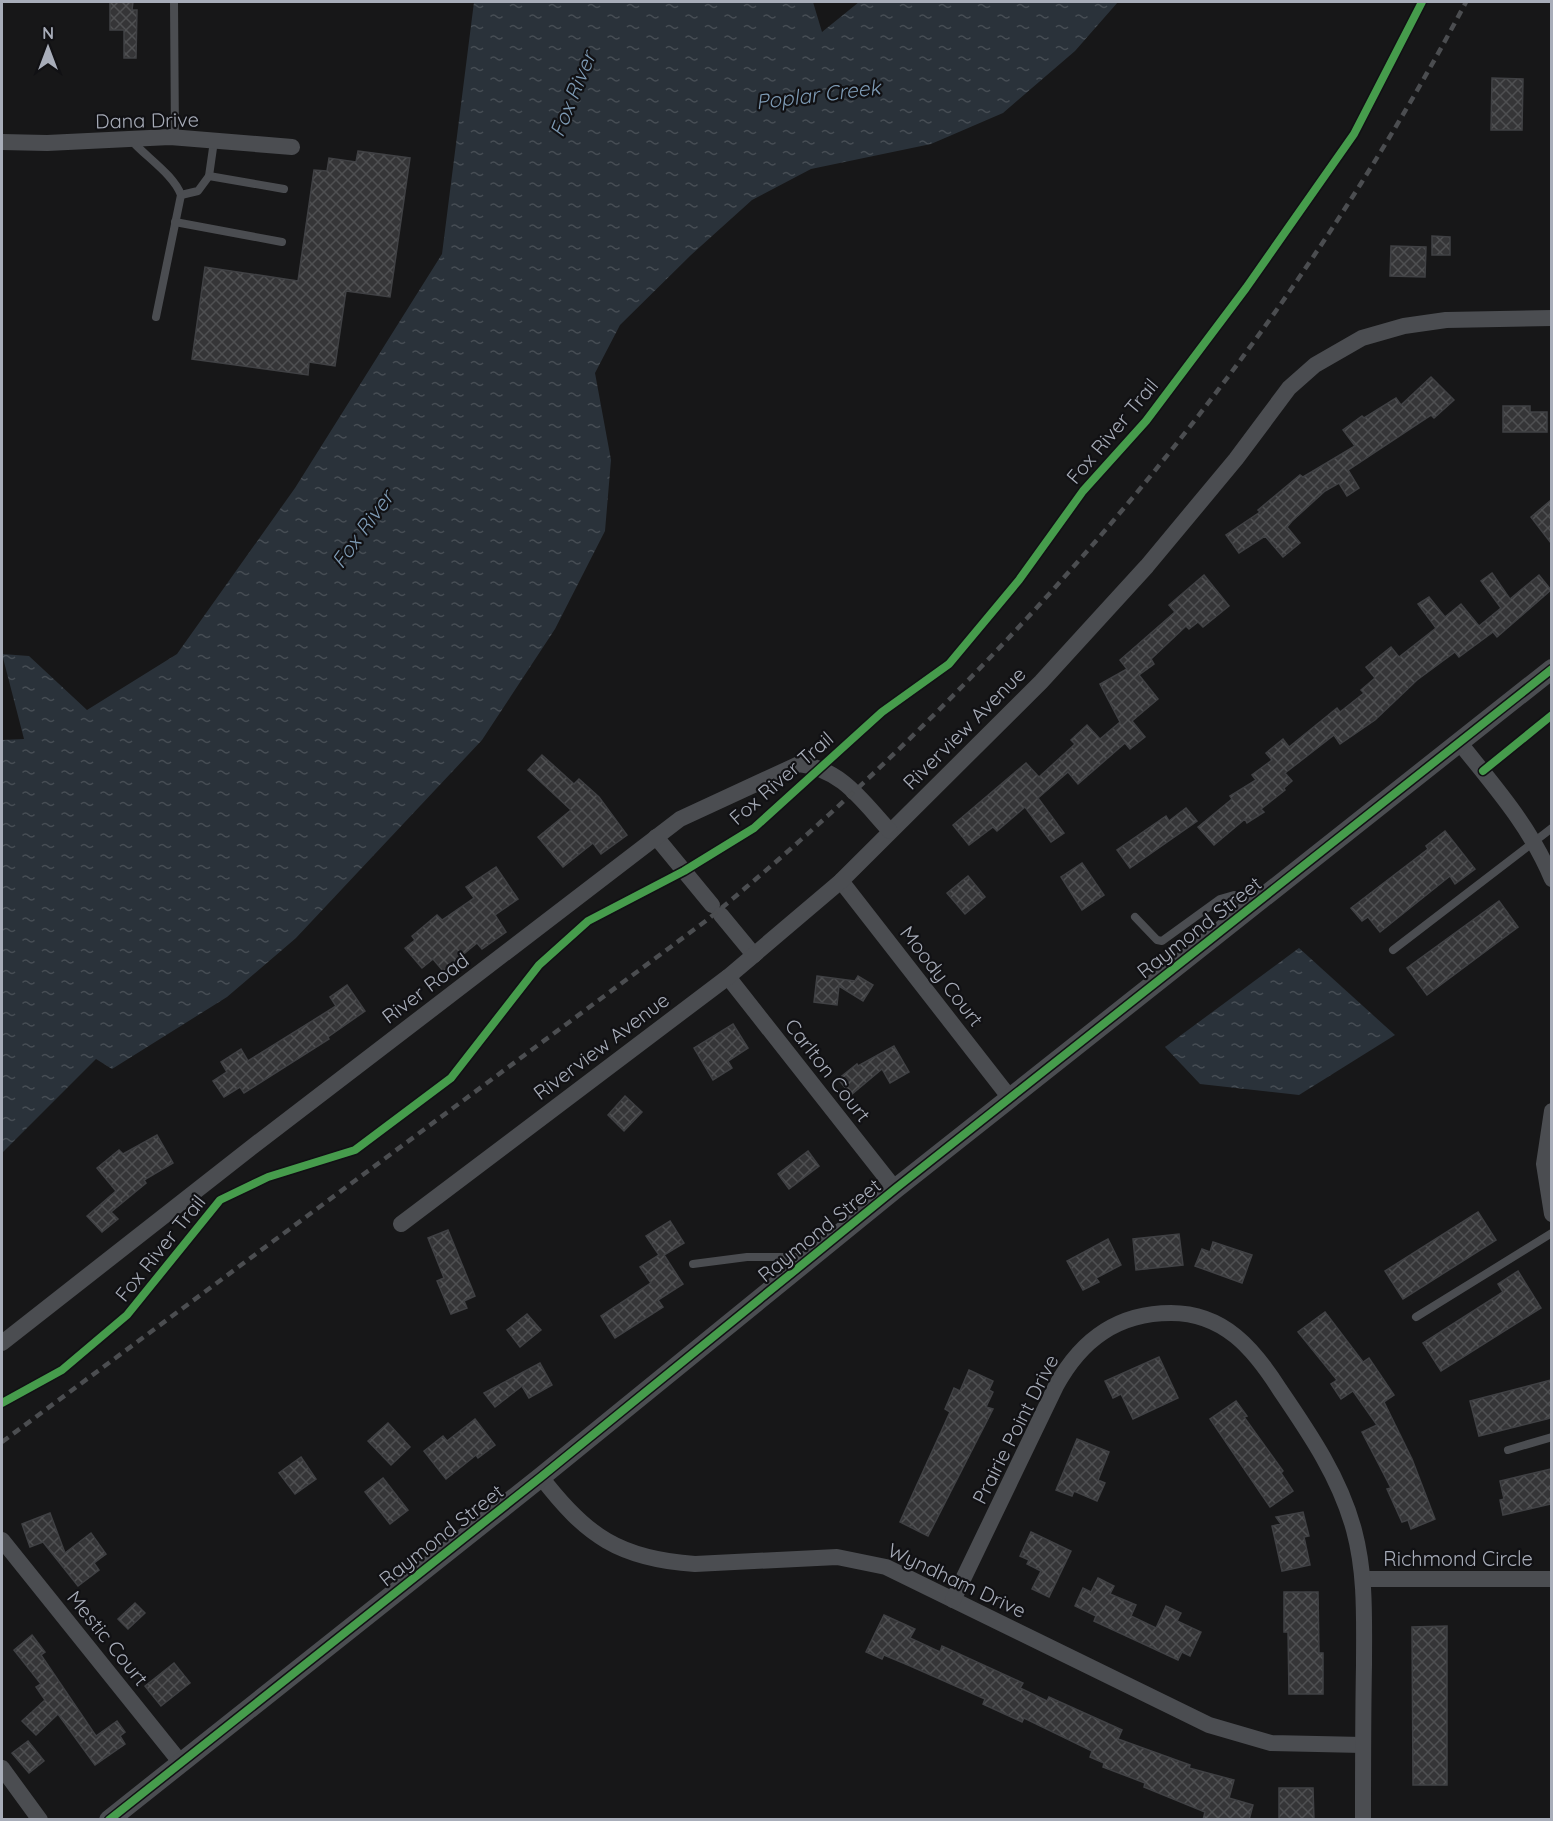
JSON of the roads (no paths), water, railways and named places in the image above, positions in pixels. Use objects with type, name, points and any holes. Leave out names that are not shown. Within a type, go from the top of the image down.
[{"type":"street","name":"Dana Drive","points":[[2,142],[48,143],[175,138],[292,147]]},
{"type":"street","name":"Riverview Avenue","points":[[401,1224],[728,977],[841,881],[1000,724],[1132,583],[1236,459],[1290,388],[1315,365],[1362,338],[1404,326],[1446,320],[1551,318]]},
{"type":"street","name":"Raymond Street","points":[[109,1820],[541,1477],[895,1189],[1551,669]]},
{"type":"street","points":[[1459,742],[1512,807],[1534,842],[1551,879]]},
{"type":"street","name":"River Road","points":[[2,1343],[252,1147],[680,819],[799,764],[820,766],[830,772],[854,791],[890,831]]},
{"type":"street","points":[[656,837],[754,955]]},
{"type":"street","name":"Moody Court","points":[[841,881],[1010,1098]]},
{"type":"street","name":"Carlton Court","points":[[728,977],[895,1189]]},
{"type":"street","points":[[1551,1113],[1544,1164],[1551,1214]]},
{"type":"street","name":"Prairie Point Drive","points":[[953,1600],[1066,1366],[1096,1334],[1112,1325],[1152,1313],[1194,1315],[1217,1323],[1237,1335],[1252,1350],[1320,1449],[1332,1473],[1353,1528],[1364,1578],[1363,1820]]},
{"type":"street","name":"Wyndham Drive","points":[[541,1477],[581,1525],[603,1539],[648,1557],[695,1564],[837,1557],[886,1567],[1209,1725],[1271,1743],[1363,1745]]},
{"type":"street","name":"Mestic Court","points":[[2,1540],[181,1762]]},
{"type":"street","name":"Richmond Circle","points":[[1364,1578],[1551,1578]]},
{"type":"street","points":[[2,1768],[40,1820]]},
{"type":"lane","points":[[174,2],[175,138]]},
{"type":"lane","points":[[131,139],[149,160],[177,182],[181,195],[156,317]]},
{"type":"lane","points":[[181,195],[198,190],[209,176],[214,141]]},
{"type":"lane","points":[[209,176],[284,189]]},
{"type":"lane","points":[[175,222],[282,242]]},
{"type":"lane","points":[[1393,950],[1551,828]]},
{"type":"lane","points":[[1135,917],[1156,940],[1162,941],[1220,899],[1234,895],[1250,908]]},
{"type":"lane","points":[[1416,1317],[1551,1233]]},
{"type":"lane","points":[[693,1264],[747,1257],[811,1257]]},
{"type":"lane","points":[[1508,1450],[1551,1437]]},
{"type":"water","points":[[474,2],[813,2],[822,32],[859,2],[1118,2],[1075,51],[1003,113],[931,144],[811,169],[752,200],[691,255],[620,325],[595,373],[611,460],[605,531],[555,629],[482,740],[296,938],[227,997],[112,1069],[96,1059],[2,1153],[2,740],[24,739],[2,654],[29,656],[87,710],[177,654],[295,488],[442,254]]},
{"type":"water","points":[[1299,948],[1395,1035],[1299,1095],[1200,1084],[1165,1047]]},
{"type":"railway","points":[[2,1442],[707,920],[821,822],[930,719],[1034,611],[1132,498],[1225,381],[1312,259],[1392,132],[1466,2]]},
{"type":"water label","name":"Fox River","points":[[572,94]]},
{"type":"water label","name":"Poplar Creek","points":[[818,94]]},
{"type":"water label","name":"Fox River","points":[[362,529]]}]
